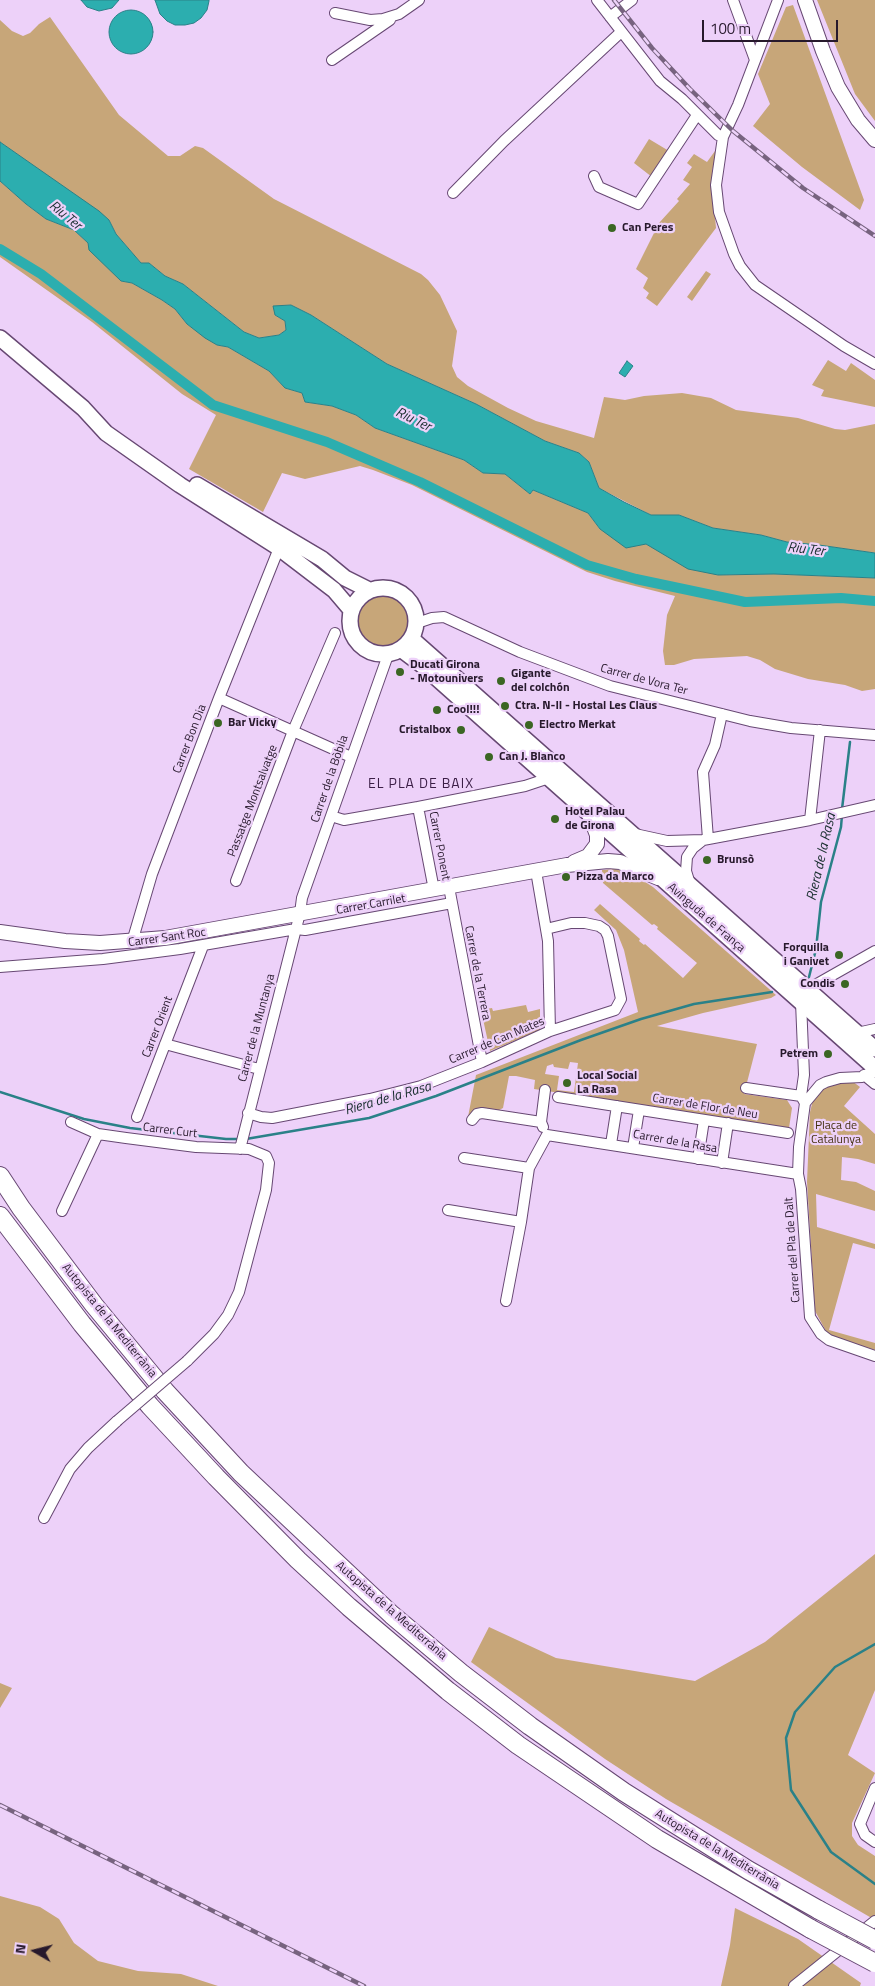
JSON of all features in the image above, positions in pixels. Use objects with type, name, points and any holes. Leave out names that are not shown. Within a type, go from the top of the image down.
[{"type":"highway","name":"Autopista de la Mediterrània","points":[[0,1176],[21,1208],[94,1305],[165,1391],[241,1473],[362,1588],[418,1637],[530,1726],[624,1792],[748,1870],[875,1940]]},
{"type":"highway","name":"Autopista de la Mediterrània","points":[[0,1216],[82,1324],[150,1406],[216,1478],[298,1560],[362,1618],[448,1691],[518,1745],[607,1806],[739,1888],[875,1963]]},
{"type":"main road","points":[[0,338],[92,416],[106,433],[180,485],[279,548],[334,590],[351,610]]},
{"type":"main road","points":[[92,416],[112,424],[184,477],[322,559],[345,578],[369,590]]},
{"type":"main road","points":[[385,587],[395,589],[404,595],[412,605],[417,623],[400,648],[371,653],[358,644],[350,628],[351,610],[358,598],[369,590],[385,587]]},
{"type":"main road","name":"Avinguda de França","points":[[400,648],[422,665],[661,880],[804,996],[857,1033],[875,1049]]},
{"type":"main road","name":"Avinguda de França","points":[[400,648],[632,833],[690,885],[804,996],[871,1072]]},
{"type":"street","points":[[332,60],[419,0]]},
{"type":"street","points":[[597,0],[660,81],[723,138]]},
{"type":"street","points":[[610,17],[632,0]]},
{"type":"street","points":[[733,0],[754,60]]},
{"type":"street","points":[[778,0],[738,105],[723,138],[718,167],[716,202],[726,238],[740,266],[757,286],[844,346],[875,364]]},
{"type":"street","points":[[805,0],[823,52],[838,87],[858,120],[875,140]]},
{"type":"street","points":[[335,13],[374,20],[399,14]]},
{"type":"street","points":[[453,193],[504,141],[621,32]]},
{"type":"street","points":[[594,176],[599,187],[638,204],[697,115]]},
{"type":"street","name":"Carrer Bon Dia","points":[[132,942],[152,874],[279,548]]},
{"type":"street","name":"Carrer de Vora Ter","points":[[417,623],[432,618],[444,617],[520,652],[610,686],[722,714],[791,728],[875,734]]},
{"type":"street","name":"Passatge Montsalvatge","points":[[236,881],[293,731],[335,632]]},
{"type":"street","name":"Carrer de la Bòbila","points":[[300,913],[302,898],[351,757],[400,648]]},
{"type":"street","points":[[219,698],[351,757]]},
{"type":"street","points":[[706,839],[703,772],[715,745],[722,714]]},
{"type":"street","points":[[810,820],[820,730]]},
{"type":"street","points":[[331,816],[344,820],[525,786],[549,778]]},
{"type":"street","points":[[632,833],[667,841],[706,839],[875,806]]},
{"type":"street","name":"Carrer Ponent","points":[[418,807],[434,890]]},
{"type":"street","points":[[567,865],[588,856],[595,848],[597,835],[589,814]]},
{"type":"street","points":[[690,885],[686,871],[687,858],[693,848],[706,839]]},
{"type":"street","points":[[0,932],[65,941],[132,942],[200,932],[567,865],[608,861],[620,862],[661,880]]},
{"type":"street","points":[[536,871],[546,929],[550,1031]]},
{"type":"street","name":"Carrer de la Terrera","points":[[449,887],[482,1062]]},
{"type":"street","name":"Carrer Carrilet","points":[[296,929],[305,930],[452,904]]},
{"type":"street","name":"Carrer de la Muntanya","points":[[240,1149],[300,913]]},
{"type":"street","name":"Carrer de Can Mates","points":[[248,1112],[261,1117],[272,1118],[370,1099],[421,1086],[482,1062],[550,1031],[615,1010],[621,999],[608,936],[605,930],[599,926],[586,923],[571,923],[546,929]]},
{"type":"street","name":"Carrer Sant Roc","points":[[0,966],[103,959],[203,946],[296,929]]},
{"type":"street","name":"Carrer Orient","points":[[137,1117],[203,946]]},
{"type":"street","points":[[803,1100],[804,996],[875,951]]},
{"type":"street","points":[[857,1033],[875,1029]]},
{"type":"street","points":[[165,1044],[259,1070]]},
{"type":"street","points":[[803,1100],[826,1082],[840,1078],[862,1077],[871,1072]]},
{"type":"street","name":"Avinguda de França","points":[[871,1072],[875,1084]]},
{"type":"street","points":[[746,1088],[803,1100]]},
{"type":"street","points":[[506,1301],[529,1168],[547,1135],[541,1122],[545,1090]]},
{"type":"street","name":"Carrer de Flor de Neu","points":[[558,1097],[788,1133]]},
{"type":"street","name":"Carrer del Pla de Dalt","points":[[803,1100],[798,1174],[801,1189],[810,1317],[821,1334],[829,1340],[875,1356]]},
{"type":"street","points":[[611,1144],[616,1106]]},
{"type":"street","points":[[633,1148],[639,1110]]},
{"type":"street","points":[[472,1120],[476,1114],[482,1113],[541,1122]]},
{"type":"street","points":[[698,1159],[704,1120]]},
{"type":"street","name":"Carrer Curt","points":[[44,1518],[70,1469],[88,1448],[187,1361],[214,1334],[228,1315],[239,1292],[266,1190],[269,1163],[266,1156],[249,1150],[196,1147],[98,1134],[71,1122]]},
{"type":"street","points":[[722,1163],[728,1123]]},
{"type":"street","points":[[62,1211],[98,1134]]},
{"type":"street","name":"Carrer de la Rasa","points":[[547,1135],[798,1174]]},
{"type":"street","points":[[464,1158],[529,1168]]},
{"type":"street","points":[[448,1210],[521,1222]]},
{"type":"street","points":[[875,1788],[860,1824],[861,1830],[865,1835],[875,1842]]},
{"type":"street","points":[[794,1986],[875,1921]]},
{"type":"green space","points":[[817,0],[875,0],[875,121],[855,94]]},
{"type":"green space","points":[[793,5],[864,200],[860,210],[802,167],[753,126],[770,104],[758,74],[786,7]]},
{"type":"green space","points":[[50,17],[119,115],[168,156],[180,156],[195,146],[203,148],[274,199],[421,274],[440,295],[457,331],[452,366],[457,377],[468,386],[508,408],[536,421],[594,438],[604,397],[625,400],[644,396],[682,393],[711,398],[736,410],[798,418],[835,429],[845,430],[875,424],[875,553],[787,542],[761,535],[713,528],[679,515],[651,515],[599,488],[589,462],[579,453],[545,441],[476,404],[387,364],[311,315],[291,305],[282,306],[275,315],[285,321],[286,330],[279,335],[259,338],[244,332],[183,284],[165,276],[149,263],[141,263],[116,234],[109,220],[0,142],[0,20],[12,31],[23,36],[30,33]]},
{"type":"green space","points":[[649,139],[669,151],[652,177],[634,163]]},
{"type":"green space","points":[[715,151],[717,153],[712,171],[712,183],[716,228],[657,306],[646,298],[649,293],[643,288],[648,278],[636,269],[659,223],[679,201],[677,199],[690,184],[683,180],[692,167],[687,163],[694,154],[707,162]]},
{"type":"green space","points":[[0,181],[46,219],[74,230],[121,281],[132,283],[162,300],[175,309],[187,324],[217,345],[228,347],[269,371],[285,388],[302,393],[305,402],[332,406],[356,415],[375,428],[464,460],[483,473],[505,474],[530,494],[533,490],[588,513],[600,529],[646,544],[718,575],[774,574],[875,578],[875,689],[862,691],[845,685],[808,679],[775,669],[760,660],[747,656],[694,659],[674,665],[665,665],[663,651],[667,615],[675,596],[587,572],[412,485],[360,466],[305,479],[282,473],[263,512],[189,469],[216,415],[182,394],[92,322],[0,257]]},
{"type":"green space","points":[[706,271],[711,274],[692,301],[687,297]]},
{"type":"green space","points":[[828,360],[846,371],[851,363],[875,380],[875,407],[821,396],[824,390],[812,385]]},
{"type":"green space","points":[[383,595],[393,597],[401,603],[407,611],[409,621],[407,631],[401,639],[393,645],[383,647],[373,645],[365,639],[359,631],[357,621],[359,611],[365,603],[373,597]]},
{"type":"green space","points":[[616,869],[639,878],[653,887],[776,995],[771,998],[703,1013],[657,1026],[757,1044],[744,1094],[787,1100],[792,1108],[789,1128],[534,1089],[535,1080],[516,1076],[509,1076],[503,1108],[497,1111],[477,1109],[468,1117],[476,1075],[638,1012],[624,950],[616,930],[594,910],[600,904],[640,939],[639,941],[645,944],[683,978],[697,963],[657,929],[658,927],[654,924],[652,925],[603,883],[602,870]],"holes":[[[570,1062],[578,1063],[574,1092],[557,1090],[559,1076],[545,1074],[547,1066],[553,1064],[554,1067],[568,1069]]]},
{"type":"green space","points":[[526,1005],[528,1012],[540,1009],[540,1030],[490,1051],[481,1010],[492,1008],[493,1011]]},
{"type":"green space","name":"Plaça de Catalunya","points":[[852,1081],[860,1087],[844,1106],[875,1134],[875,1164],[842,1157],[841,1180],[856,1182],[875,1191],[875,1211],[816,1194],[817,1227],[875,1244],[875,1249],[853,1243],[829,1330],[875,1343],[875,1350],[827,1333],[815,1311],[807,1182],[810,1112],[813,1100],[825,1087],[834,1083]]},
{"type":"green space","points":[[875,1554],[875,1690],[848,1755],[875,1773],[852,1823],[852,1836],[858,1845],[875,1856],[875,1920],[666,1799],[605,1759],[471,1662],[489,1627],[556,1658],[695,1681],[765,1642]]},
{"type":"green space","points":[[0,1683],[12,1688],[0,1708]]},
{"type":"green space","points":[[0,1896],[40,1907],[59,1919],[74,1943],[98,1961],[138,1971],[181,1974],[218,1986],[0,1986]]},
{"type":"green space","points":[[735,1908],[798,1939],[861,1983],[860,1986],[721,1986],[730,1945]]},
{"type":"water","points":[[81,0],[119,0],[112,8],[99,11],[87,7]]},
{"type":"water","points":[[155,0],[209,1],[207,10],[194,23],[175,25],[167,21],[160,14]]},
{"type":"water","points":[[131,10],[143,14],[149,20],[153,32],[149,44],[143,50],[131,54],[119,50],[113,44],[109,32],[113,20],[119,14]]},
{"type":"water","name":"Riu Ter","points":[[0,142],[99,211],[109,220],[116,234],[141,263],[149,263],[165,276],[183,284],[244,332],[259,338],[279,335],[286,330],[285,321],[275,315],[273,306],[291,305],[311,315],[387,364],[476,404],[545,441],[579,453],[589,462],[599,488],[651,515],[679,515],[713,528],[761,535],[787,542],[875,553],[875,578],[774,574],[718,575],[688,569],[646,544],[626,548],[600,529],[588,513],[533,490],[530,494],[505,474],[483,473],[464,460],[375,428],[356,415],[332,406],[305,402],[302,393],[285,388],[269,371],[228,347],[217,345],[205,338],[187,324],[175,309],[162,300],[132,283],[121,281],[89,250],[88,243],[74,230],[46,219],[26,204],[0,181]]},
{"type":"water","points":[[627,361],[633,366],[625,377],[619,373]]},
{"type":"waterway","points":[[0,249],[41,274],[213,405],[327,442],[420,482],[587,565],[636,579],[745,602],[841,598],[875,601]]},
{"type":"waterway","name":"Riera de la Rasa","points":[[842,809],[850,742]]},
{"type":"waterway","name":"Riera de la Rasa","points":[[809,977],[816,949],[821,902],[841,827],[842,815]]},
{"type":"waterway","name":"Riera de la Rasa","points":[[246,1139],[369,1118],[436,1096],[641,1019],[694,1004],[772,992]]},
{"type":"waterway","name":"Riera de la Rasa","points":[[0,1092],[84,1119],[130,1128],[240,1139]]},
{"type":"waterway","points":[[875,1644],[835,1667],[795,1712],[786,1738],[791,1790],[831,1852],[875,1884]]},
{"type":"railway","points":[[614,0],[652,48],[733,131],[803,188],[875,236]]},
{"type":"railway","points":[[0,1805],[364,1986]]},
{"type":"place","name":"Can Peres","points":[[612,228]]},
{"type":"place","name":"Ducati Girona - Motounivers","points":[[400,672]]},
{"type":"place","name":"Gigante del colchón","points":[[501,681]]},
{"type":"place","name":"Ctra. N-II - Hostal Les Claus","points":[[505,706]]},
{"type":"place","name":"Cool!!!","points":[[437,710]]},
{"type":"place","name":"Bar Vicky","points":[[218,723]]},
{"type":"place","name":"Electro Merkat","points":[[529,725]]},
{"type":"place","name":"Cristalbox","points":[[461,730]]},
{"type":"place","name":"Can J. Blanco","points":[[489,757]]},
{"type":"place","name":"Hotel Palau de Girona","points":[[555,819]]},
{"type":"place","name":"Brunsò","points":[[707,860]]},
{"type":"place","name":"Pizza da Marco","points":[[566,877]]},
{"type":"place","name":"Forquilla i Ganivet","points":[[839,955]]},
{"type":"place","name":"Condis","points":[[845,984]]},
{"type":"place","name":"Petrem","points":[[828,1054]]},
{"type":"place","name":"Local Social La Rasa","points":[[567,1083]]},
{"type":"district","name":"EL PLA DE BAIX","points":[[421,785]]}]
